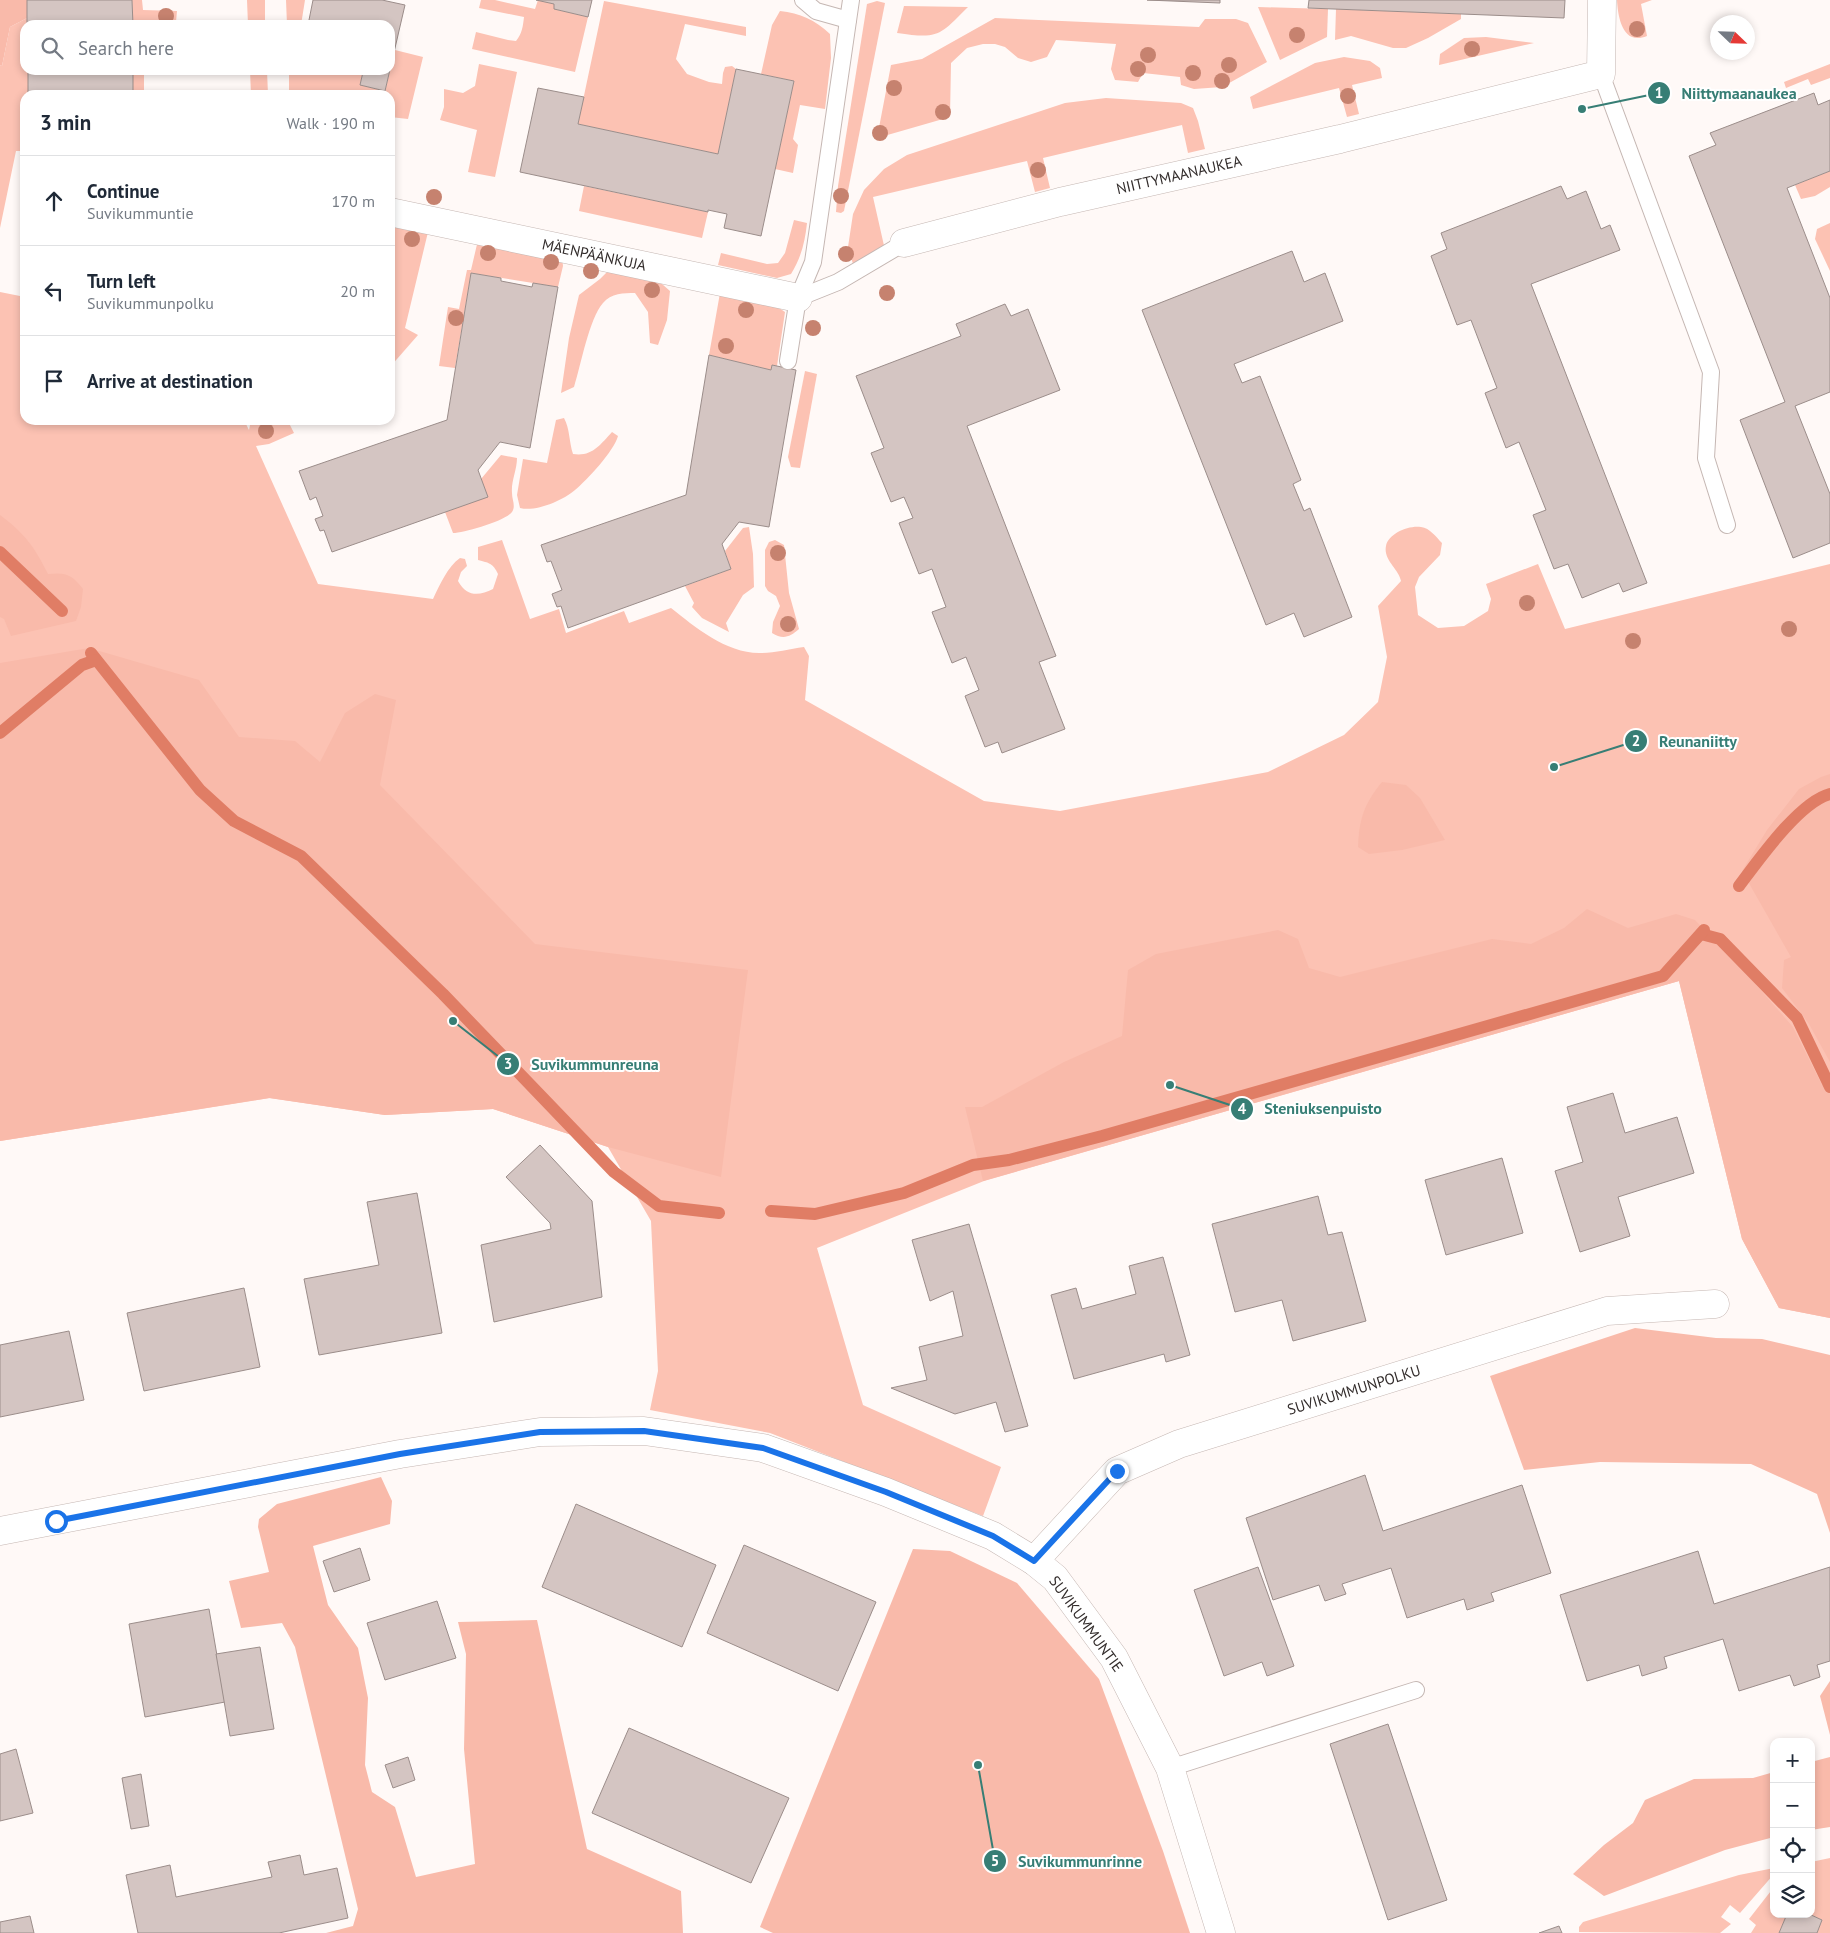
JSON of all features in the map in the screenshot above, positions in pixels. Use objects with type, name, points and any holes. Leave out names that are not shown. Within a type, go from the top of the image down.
[{"type":"street","points":[[1601,74],[1602,0]]},
{"type":"street","name":"NIITTYMAANAUKEA","points":[[904,243],[1060,202],[1340,139],[1601,74]]},
{"type":"street","name":"MÄENPÄÄNKUJA","points":[[395,213],[798,298]]},
{"type":"street","name":"SUVIKUMMUNPOLKU","points":[[1034,1561],[1117,1471],[1179,1444],[1607,1311],[1715,1304]]},
{"type":"street","name":"SUVIKUMMUNTIE","points":[[0,1531],[409,1452],[540,1432],[644,1431],[763,1448],[886,1492],[993,1536],[1034,1561],[1055,1578],[1114,1658],[1170,1768],[1221,1933]]},
{"type":"lane","points":[[804,0],[816,11],[848,20]]},
{"type":"lane","points":[[788,361],[798,298],[813,262],[851,0]]},
{"type":"lane","points":[[1601,74],[1711,372],[1706,458],[1727,525]]},
{"type":"lane","points":[[798,298],[838,282],[904,243]]},
{"type":"lane","points":[[1170,1768],[1416,1690]]},
{"type":"shaded area","points":[[0,0],[27,0],[27,18],[20,20],[10,27],[2,66],[0,65]]},
{"type":"shaded area","points":[[132,0],[142,0],[143,10],[177,11],[176,20],[133,20]]},
{"type":"shaded area","points":[[247,0],[265,0],[265,20],[248,20]]},
{"type":"shaded area","points":[[286,0],[305,0],[302,20],[287,20]]},
{"type":"shaded area","points":[[481,0],[495,0],[535,9],[538,0],[554,4],[554,9],[588,17],[575,72],[472,49],[476,32],[516,41],[523,27],[524,17],[479,8]]},
{"type":"shaded area","points":[[1617,0],[1652,0],[1641,4],[1647,36],[1639,38],[1627,34],[1621,22]]},
{"type":"shaded area","points":[[604,1],[746,27],[746,36],[685,24],[676,59],[687,74],[709,82],[722,84],[725,67],[732,66],[736,69],[718,154],[578,124]]},
{"type":"shaded area","points":[[877,1],[885,3],[844,211],[841,213],[836,212],[838,186],[867,4]]},
{"type":"shaded area","points":[[904,6],[968,7],[944,30],[922,36],[897,33]]},
{"type":"shaded area","points":[[1258,7],[1328,9],[1327,37],[1280,60]]},
{"type":"shaded area","points":[[1336,9],[1461,14],[1461,19],[1406,48],[1393,48],[1351,36],[1335,40]]},
{"type":"shaded area","points":[[780,11],[794,13],[807,18],[830,34],[831,58],[825,109],[800,105],[793,139],[798,145],[793,173],[775,169],[794,81],[761,74],[772,25]]},
{"type":"shaded area","points":[[995,18],[1199,27],[1205,19],[1236,19],[1248,23],[1267,62],[1222,87],[1194,89],[1181,85],[1180,77],[1143,73],[1138,82],[1115,80],[1111,69],[1116,44],[1056,40],[1047,57],[1031,62],[1018,58],[1005,47],[995,44],[983,44],[967,48],[951,63],[950,117],[877,138],[891,65],[922,59]]},
{"type":"shaded area","points":[[20,22],[20,75],[28,75],[28,90],[20,90],[20,151],[16,151],[0,228],[0,65],[2,66],[10,27]]},
{"type":"shaded area","points":[[1486,37],[1534,43],[1439,65],[1440,54],[1464,38]]},
{"type":"shaded area","points":[[395,50],[423,57],[408,119],[395,118],[395,90],[385,90],[389,75],[395,75]]},
{"type":"shaded area","points":[[1344,57],[1370,61],[1380,68],[1382,78],[1352,85],[1359,114],[1347,117],[1339,88],[1253,109],[1250,97],[1315,63]]},
{"type":"shaded area","points":[[479,64],[517,72],[495,177],[468,172],[477,130],[440,120],[444,107],[444,89],[463,93],[475,86]]},
{"type":"shaded area","points":[[1830,64],[1830,78],[1811,85],[1808,79],[1786,88],[1784,82]]},
{"type":"shaded area","points":[[133,75],[144,75],[144,90],[133,90]]},
{"type":"shaded area","points":[[250,75],[267,75],[268,90],[251,90]]},
{"type":"shaded area","points":[[289,75],[362,75],[360,85],[381,90],[289,90]]},
{"type":"shaded area","points":[[1106,98],[1181,103],[1193,108],[1205,149],[1188,153],[1182,125],[1043,158],[1050,188],[1035,192],[1027,161],[873,197],[885,250],[853,264],[848,247],[853,214],[864,190],[884,169],[907,155],[1065,103]]},
{"type":"shaded area","points":[[1830,171],[1830,187],[1815,196],[1801,199],[1795,185]]},
{"type":"shaded area","points":[[584,186],[708,212],[702,238],[579,211]]},
{"type":"shaded area","points":[[794,220],[807,223],[802,250],[791,274],[777,278],[718,265],[721,253],[767,264],[778,263],[785,253]]},
{"type":"shaded area","points":[[1830,223],[1830,271],[1815,239],[1817,229]]},
{"type":"shaded area","points":[[395,225],[428,232],[405,328],[418,335],[395,361]]},
{"type":"shaded area","points":[[478,240],[562,258],[563,266],[558,287],[471,273],[455,368],[439,366],[448,307],[459,309],[467,270],[471,270]]},
{"type":"shaded area","points":[[610,269],[655,278],[670,291],[667,320],[658,345],[650,343],[648,312],[635,293],[614,295],[606,300],[598,310],[586,343],[574,387],[561,393],[569,338],[579,295]]},
{"type":"shaded area","points":[[0,292],[20,296],[20,425],[246,425],[249,430],[250,425],[290,425],[294,433],[269,444],[256,446],[318,584],[433,599],[448,571],[460,558],[465,559],[467,566],[461,572],[458,581],[469,592],[474,594],[483,593],[493,589],[498,574],[490,564],[478,560],[478,547],[502,540],[530,619],[559,609],[566,633],[624,611],[629,623],[671,608],[712,638],[736,649],[761,653],[804,647],[809,656],[805,700],[984,801],[1060,811],[1268,772],[1344,735],[1378,702],[1387,657],[1378,606],[1401,581],[1387,556],[1386,546],[1390,538],[1395,534],[1410,527],[1427,529],[1442,543],[1440,555],[1419,577],[1415,587],[1418,615],[1438,628],[1464,626],[1488,611],[1491,599],[1486,584],[1538,564],[1565,629],[1830,564],[1830,1318],[1779,1308],[1742,1239],[1679,981],[984,1181],[817,1248],[863,1405],[1001,1467],[983,1516],[770,1433],[650,1410],[658,1371],[651,1221],[608,1147],[493,1109],[385,1115],[270,1098],[0,1141]]},
{"type":"shaded area","points":[[720,293],[776,306],[785,312],[777,366],[772,365],[771,370],[709,355]]},
{"type":"shaded area","points":[[805,371],[817,374],[800,468],[791,467],[788,457]]},
{"type":"shaded area","points":[[564,418],[573,454],[591,452],[612,432],[618,436],[600,465],[570,494],[556,502],[541,507],[520,508],[517,495],[523,459],[547,463],[556,420]]},
{"type":"shaded area","points":[[501,455],[517,458],[512,489],[514,505],[512,512],[484,526],[453,533],[445,512],[487,496],[481,479]]},
{"type":"shaded area","points":[[0,515],[28,541],[48,574],[65,574],[76,580],[83,589],[81,607],[76,621],[11,636],[4,619],[0,617]]},
{"type":"shaded area","points":[[749,527],[753,554],[754,587],[743,595],[726,623],[729,632],[702,618],[692,607],[694,603],[685,586],[731,569],[725,551],[743,528]]},
{"type":"shaded area","points":[[775,540],[784,545],[789,593],[799,629],[786,637],[772,633],[773,622],[780,606],[776,596],[768,591],[765,586],[765,550],[769,542]]},
{"type":"shaded area","points":[[89,648],[199,680],[239,737],[295,741],[320,762],[345,713],[375,694],[396,700],[380,785],[535,944],[748,970],[721,1177],[608,1147],[493,1109],[385,1115],[269,1098],[0,1141],[0,663]]},
{"type":"shaded area","points":[[1830,774],[1830,1062],[1809,1024],[1782,988],[1784,960],[1791,957],[1742,871],[1767,830],[1799,789]]},
{"type":"shaded area","points":[[1382,782],[1406,785],[1420,798],[1445,840],[1402,850],[1369,854],[1358,847],[1361,820],[1367,805]]},
{"type":"shaded area","points":[[1587,909],[1628,928],[1676,914],[1695,920],[1793,1027],[1822,1085],[1830,1086],[1830,1318],[1779,1308],[1742,1239],[1679,981],[983,1181],[965,1107],[982,1107],[1064,1062],[1122,1036],[1128,970],[1156,954],[1278,930],[1298,939],[1309,968],[1340,977],[1492,939],[1531,944],[1564,928]]},
{"type":"shaded area","points":[[1635,1328],[1716,1338],[1762,1339],[1830,1355],[1830,1533],[1817,1494],[1751,1464],[1600,1462],[1524,1470],[1490,1376]]},
{"type":"shaded area","points":[[381,1477],[392,1501],[390,1524],[313,1546],[328,1605],[358,1648],[368,1698],[365,1765],[372,1792],[395,1807],[416,1877],[475,1864],[464,1749],[466,1654],[458,1622],[537,1620],[587,1849],[681,1891],[683,1933],[326,1933],[353,1926],[358,1909],[295,1647],[282,1623],[241,1628],[229,1581],[269,1572],[258,1527],[259,1519],[277,1504]]},
{"type":"shaded area","points":[[913,1549],[950,1551],[1017,1583],[1099,1679],[1163,1851],[1190,1933],[773,1933],[760,1927]]},
{"type":"shaded area","points":[[1830,1681],[1830,1735],[1820,1696]]},
{"type":"shaded area","points":[[1830,1757],[1830,1827],[1815,1829],[1815,1783],[1815,1761]]},
{"type":"shaded area","points":[[1770,1773],[1770,1838],[1725,1850],[1604,1896],[1573,1874],[1604,1845],[1633,1823],[1645,1800],[1694,1779],[1753,1778]]},
{"type":"shaded area","points":[[1830,1858],[1830,1933],[1817,1933],[1822,1920],[1815,1917],[1815,1861]]},
{"type":"shaded area","points":[[1770,1869],[1770,1879],[1740,1913],[1730,1905],[1721,1917],[1731,1924],[1720,1933],[1579,1932],[1579,1927],[1583,1922],[1739,1875]]},
{"type":"shaded area","points":[[1770,1892],[1770,1918],[1785,1918],[1779,1933],[1751,1933],[1756,1925],[1749,1919]]},
{"type":"building","points":[[27,0],[132,0],[133,20],[27,20]]},
{"type":"building","points":[[313,0],[382,0],[405,5],[395,48],[395,20],[309,20]]},
{"type":"building","points":[[536,0],[592,0],[588,17],[554,9],[554,4]]},
{"type":"building","points":[[1147,0],[1220,0],[1220,3]]},
{"type":"building","points":[[1309,0],[1565,0],[1564,18],[1308,8]]},
{"type":"building","points":[[736,69],[794,81],[761,236],[724,228],[727,214],[708,210],[708,212],[520,172],[538,88],[584,97],[578,124],[718,154]]},
{"type":"building","points":[[28,75],[133,75],[133,90],[28,90]]},
{"type":"building","points":[[362,75],[389,75],[385,90],[360,85]]},
{"type":"building","points":[[1814,93],[1818,105],[1830,100],[1830,171],[1787,188],[1830,298],[1830,392],[1795,406],[1830,494],[1830,543],[1793,558],[1740,420],[1785,402],[1689,156],[1716,145],[1710,133]]},
{"type":"building","points":[[1561,186],[1567,199],[1586,191],[1601,229],[1610,225],[1620,250],[1531,284],[1647,583],[1623,592],[1619,583],[1582,598],[1568,564],[1554,569],[1533,515],[1546,510],[1519,442],[1506,448],[1485,393],[1497,388],[1471,320],[1457,325],[1431,256],[1447,249],[1441,233]]},
{"type":"building","points":[[1292,251],[1304,282],[1325,273],[1343,321],[1234,364],[1242,383],[1260,376],[1301,480],[1293,484],[1304,511],[1310,508],[1352,617],[1304,637],[1294,613],[1266,625],[1142,310]]},
{"type":"building","points":[[471,273],[501,278],[501,281],[532,287],[533,283],[558,287],[530,448],[500,442],[478,470],[488,497],[332,552],[324,530],[320,531],[315,519],[323,516],[316,497],[310,500],[299,471],[447,420]]},
{"type":"building","points":[[1005,304],[1011,316],[1028,309],[1060,390],[967,426],[1056,656],[1039,662],[1065,729],[1002,753],[998,742],[985,747],[965,696],[979,690],[966,657],[952,663],[932,612],[946,607],[932,569],[919,574],[899,523],[913,518],[904,497],[891,502],[871,453],[884,448],[856,376],[961,336],[956,324]]},
{"type":"building","points":[[709,355],[771,370],[772,365],[796,370],[769,527],[739,522],[722,544],[731,569],[568,628],[561,606],[557,607],[552,594],[562,590],[551,561],[547,562],[541,545],[686,495]]},
{"type":"building","points":[[1613,1093],[1625,1133],[1677,1117],[1694,1173],[1618,1197],[1630,1236],[1580,1252],[1555,1171],[1583,1162],[1567,1107]]},
{"type":"building","points":[[540,1145],[592,1201],[602,1297],[494,1322],[481,1245],[551,1229],[550,1223],[506,1177]]},
{"type":"building","points":[[1502,1158],[1523,1233],[1446,1255],[1425,1180]]},
{"type":"building","points":[[417,1193],[442,1333],[319,1355],[304,1279],[379,1265],[367,1202]]},
{"type":"building","points":[[1318,1196],[1328,1235],[1342,1232],[1366,1321],[1293,1341],[1282,1300],[1235,1312],[1212,1224]]},
{"type":"building","points":[[969,1224],[1028,1426],[1005,1432],[996,1402],[955,1414],[891,1388],[927,1380],[919,1347],[963,1336],[953,1291],[930,1301],[912,1240]]},
{"type":"building","points":[[1163,1257],[1190,1355],[1166,1362],[1164,1354],[1074,1379],[1051,1295],[1076,1288],[1082,1309],[1136,1294],[1129,1266]]},
{"type":"building","points":[[244,1288],[260,1367],[144,1391],[127,1313]]},
{"type":"building","points":[[69,1331],[84,1400],[0,1417],[0,1345]]},
{"type":"building","points":[[1365,1475],[1383,1531],[1522,1485],[1551,1573],[1491,1593],[1494,1601],[1467,1610],[1464,1599],[1407,1618],[1391,1568],[1342,1584],[1346,1594],[1325,1601],[1319,1585],[1273,1600],[1246,1518]]},
{"type":"building","points":[[576,1504],[716,1565],[682,1647],[542,1587]]},
{"type":"building","points":[[744,1545],[876,1602],[838,1691],[707,1633]]},
{"type":"building","points":[[360,1548],[370,1580],[334,1592],[323,1561]]},
{"type":"building","points":[[1698,1551],[1714,1604],[1830,1567],[1830,1661],[1817,1665],[1820,1677],[1794,1686],[1790,1675],[1739,1691],[1723,1639],[1664,1657],[1667,1668],[1642,1676],[1639,1665],[1587,1681],[1560,1595]]},
{"type":"building","points":[[1258,1567],[1294,1666],[1267,1676],[1262,1662],[1224,1676],[1194,1590]]},
{"type":"building","points":[[437,1601],[456,1658],[385,1680],[367,1623]]},
{"type":"building","points":[[209,1609],[225,1702],[145,1717],[129,1624]]},
{"type":"building","points":[[260,1647],[274,1729],[230,1736],[216,1654]]},
{"type":"building","points":[[1388,1724],[1447,1900],[1388,1920],[1330,1744]]},
{"type":"building","points":[[629,1728],[789,1798],[751,1883],[592,1813]]},
{"type":"building","points":[[16,1749],[33,1813],[0,1821],[0,1754]]},
{"type":"building","points":[[408,1757],[415,1780],[393,1788],[385,1765]]},
{"type":"building","points":[[141,1774],[149,1826],[131,1829],[122,1778]]},
{"type":"building","points":[[300,1855],[304,1875],[337,1868],[348,1918],[279,1933],[138,1933],[126,1875],[170,1865],[176,1897],[272,1877],[268,1862]]},
{"type":"building","points":[[30,1916],[34,1933],[0,1933],[0,1922]]},
{"type":"building","points":[[1815,1917],[1822,1920],[1817,1933],[1779,1933],[1785,1918]]},
{"type":"building","points":[[1559,1926],[1562,1933],[1539,1933]]},
{"type":"waterway","points":[[0,552],[62,611]]},
{"type":"waterway","points":[[91,653],[200,790],[234,821],[301,856],[443,994],[614,1172],[659,1206],[719,1213]]},
{"type":"waterway","points":[[0,733],[82,665],[96,660]]},
{"type":"waterway","points":[[1739,886],[1768,848],[1793,820],[1805,808],[1818,799],[1830,794]]},
{"type":"waterway","points":[[771,1211],[815,1214],[904,1193],[973,1165],[1009,1160],[1102,1136],[1663,976],[1704,930]]},
{"type":"waterway","points":[[1701,934],[1720,939],[1797,1018],[1830,1087]]},
{"type":"place","name":"Niittymaanaukea","points":[[1582,109]]},
{"type":"place","name":"Reunaniitty","points":[[1554,767]]},
{"type":"place","name":"Suvikummunreuna","points":[[453,1021]]},
{"type":"place","name":"Steniuksenpuisto","points":[[1170,1085]]},
{"type":"place","name":"Suvikummunrinne","points":[[978,1765]]},
{"type":"route","points":[[56,1521],[400,1454],[540,1432],[644,1431],[763,1448],[886,1492],[993,1536],[1034,1561],[1117,1471]]}]
